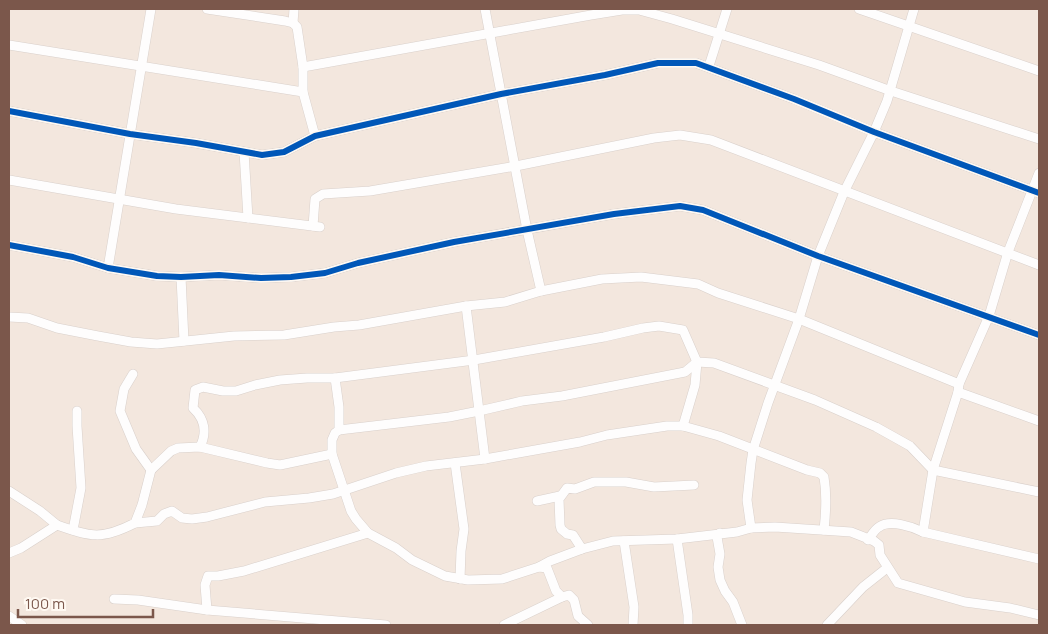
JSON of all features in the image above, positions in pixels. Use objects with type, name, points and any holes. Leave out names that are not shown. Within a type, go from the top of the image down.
[{"type":"street","points":[[108,268],[151,9]]},
{"type":"street","points":[[207,9],[293,23],[297,26],[303,92],[316,136]]},
{"type":"street","points":[[293,23],[294,9]]},
{"type":"street","points":[[485,9],[527,230],[541,290]]},
{"type":"street","points":[[709,66],[727,9]]},
{"type":"street","points":[[859,9],[1039,71]]},
{"type":"street","points":[[751,528],[747,500],[753,450],[799,319],[818,256],[844,192],[874,132],[891,91],[914,9]]},
{"type":"street","points":[[302,67],[622,10],[639,10],[719,32],[1039,139]]},
{"type":"street","points":[[9,45],[303,92]]},
{"type":"street","points":[[9,111],[130,134],[262,155],[284,152],[316,136],[501,94],[605,75],[658,63],[696,63],[709,66],[874,132],[1036,191]]},
{"type":"street","points":[[9,180],[176,209],[316,226],[315,199],[323,194],[370,191],[516,166],[654,138],[680,135],[711,140],[768,160],[844,192],[1039,265]]},
{"type":"street","points":[[244,152],[248,218]]},
{"type":"street","points":[[923,532],[933,470],[958,388],[989,316],[1008,252],[1036,191],[1039,173]]},
{"type":"street","points":[[9,245],[73,257],[108,268],[157,276],[219,275],[261,278],[325,273],[358,262],[454,242],[614,214],[680,206],[702,210],[818,256],[989,316],[1039,336]]},
{"type":"street","points":[[181,277],[184,341]]},
{"type":"street","points":[[9,317],[28,318],[57,328],[131,342],[157,344],[234,336],[284,335],[334,326],[359,325],[466,306],[505,302],[541,290],[602,279],[641,277],[664,279],[698,284],[718,293],[799,319],[1039,421]]},
{"type":"street","points":[[466,306],[485,458]]},
{"type":"street","points":[[200,447],[204,440],[203,419],[193,408],[195,390],[203,387],[223,391],[236,391],[280,380],[335,378],[474,360],[659,326],[683,330],[696,362],[694,385],[683,426]]},
{"type":"street","points":[[1039,492],[933,470],[910,446],[876,427],[815,400],[714,363],[696,362],[685,372],[562,396],[522,401],[479,411],[339,430],[335,433],[332,440],[332,454],[351,511],[368,533],[396,548],[412,560],[445,576],[460,579],[502,579],[539,567],[582,549],[613,541],[677,538],[737,532],[751,528],[775,527],[824,530],[851,532],[874,541],[879,545],[880,555],[898,584],[965,602],[1010,608],[1039,615]]},
{"type":"street","points":[[133,374],[124,388],[120,412],[136,449],[151,470]]},
{"type":"street","points":[[335,378],[339,407],[339,430]]},
{"type":"street","points":[[73,530],[81,488],[77,411]]},
{"type":"street","points":[[9,491],[40,511],[57,525],[86,535],[111,535],[135,522],[157,521],[164,514],[172,511],[182,518],[192,519],[224,514],[265,502],[308,498],[345,490],[396,473],[426,466],[455,463],[580,442],[607,435],[667,426],[683,426],[719,436],[807,470],[820,473],[824,477],[826,502],[824,530]]},
{"type":"street","points":[[135,522],[142,506],[151,470],[170,451],[178,448],[200,447],[266,463],[280,464],[332,454]]},
{"type":"street","points":[[455,463],[464,529],[460,579]]},
{"type":"street","points":[[582,549],[573,535],[567,534],[561,529],[560,496],[566,488],[575,489],[594,482],[626,482],[654,487],[694,484]]},
{"type":"street","points":[[537,501],[560,496]]},
{"type":"street","points":[[868,540],[878,527],[886,524],[907,525],[923,532],[1039,559]]},
{"type":"street","points":[[9,553],[21,548],[57,525]]},
{"type":"street","points":[[207,610],[205,585],[208,576],[244,571],[368,533]]},
{"type":"street","points":[[720,533],[717,537],[720,554],[718,567],[720,580],[742,625]]},
{"type":"street","points":[[677,538],[688,625]]},
{"type":"street","points":[[624,541],[634,607],[633,625]]},
{"type":"street","points":[[539,567],[547,568],[556,591],[562,597]]},
{"type":"street","points":[[827,625],[863,587],[887,568]]},
{"type":"street","points":[[504,625],[569,595],[574,600],[578,616],[588,625]]},
{"type":"street","points":[[114,599],[138,600],[207,610],[386,625]]},
{"type":"street","points":[[9,616],[22,625]]},
{"type":"shaded area","points":[[9,9],[1039,9],[1039,625],[9,625]]},
{"type":"cycle path","points":[[9,111],[130,134],[262,155],[284,152],[315,136],[501,94],[605,75],[658,63],[696,63],[1039,193]]},
{"type":"cycle path","points":[[9,245],[73,257],[108,268],[157,276],[291,277],[325,273],[358,263],[454,242],[614,214],[680,206],[703,210],[818,256],[1039,335]]}]
